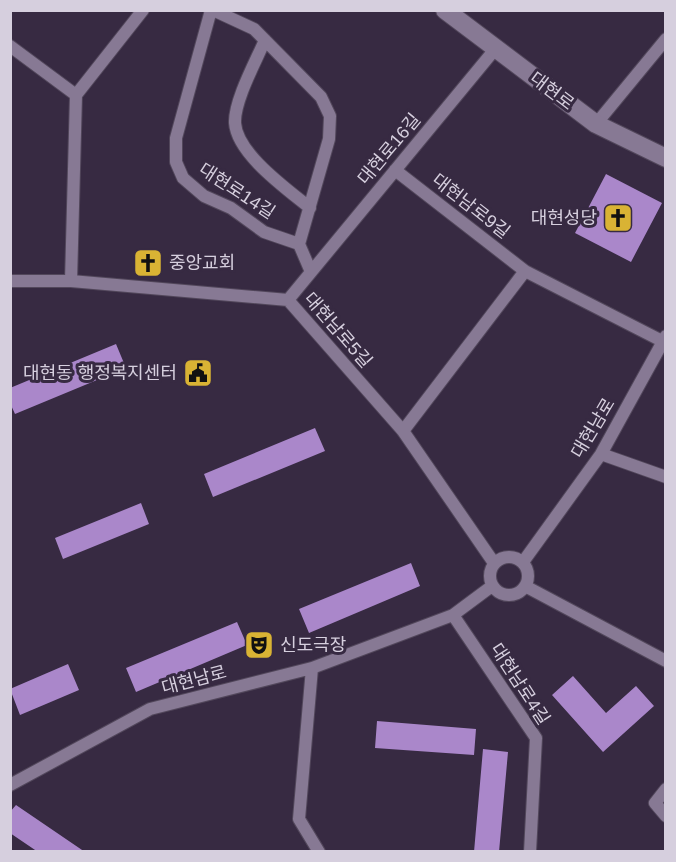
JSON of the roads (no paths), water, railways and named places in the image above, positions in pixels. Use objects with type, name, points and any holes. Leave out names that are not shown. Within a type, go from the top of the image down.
[{"type":"main road","name":"대현로","points":[[445,10],[596,124],[666,158]]},
{"type":"street","points":[[71,281],[76,95],[143,10]]},
{"type":"street","points":[[212,10],[254,29],[321,97],[330,116],[329,139],[299,244],[311,272]]},
{"type":"street","name":"대현로14길","points":[[212,10],[176,138],[176,162],[183,178],[204,196],[231,208],[264,232],[299,244]]},
{"type":"street","points":[[596,124],[666,39]]},
{"type":"street","points":[[265,40],[242,94],[235,121],[238,139],[250,154],[310,208]]},
{"type":"street","points":[[10,46],[76,95]]},
{"type":"street","name":"대현로16길","points":[[288,300],[496,48]]},
{"type":"street","name":"대현남로9길","points":[[395,170],[525,271],[664,341]]},
{"type":"street","points":[[403,431],[525,271]]},
{"type":"street","name":"대현남로5길","points":[[10,281],[71,281],[288,300],[403,431],[494,563]]},
{"type":"street","name":"대현남로","points":[[523,562],[601,454],[664,341]]},
{"type":"street","points":[[601,454],[666,477]]},
{"type":"street","points":[[511,556],[523,562],[528,573],[525,586],[521,591],[509,595],[502,594],[492,586],[489,574],[494,563],[499,559],[511,556]]},
{"type":"street","name":"대현남로","points":[[10,784],[150,709],[312,668],[453,615],[492,586]]},
{"type":"street","points":[[525,586],[666,662]]},
{"type":"street","name":"대현남로4길","points":[[453,615],[536,738],[530,852]]},
{"type":"street","points":[[312,668],[299,819],[319,852]]},
{"type":"street","points":[[666,789],[655,803],[666,816]]},
{"type":"place","name":"대현성당","points":[[618,218]]},
{"type":"place","name":"중앙교회","points":[[148,263]]},
{"type":"place","name":"대현동 행정복지센터","points":[[198,373]]},
{"type":"place","name":"신도극장","points":[[259,645]]}]
